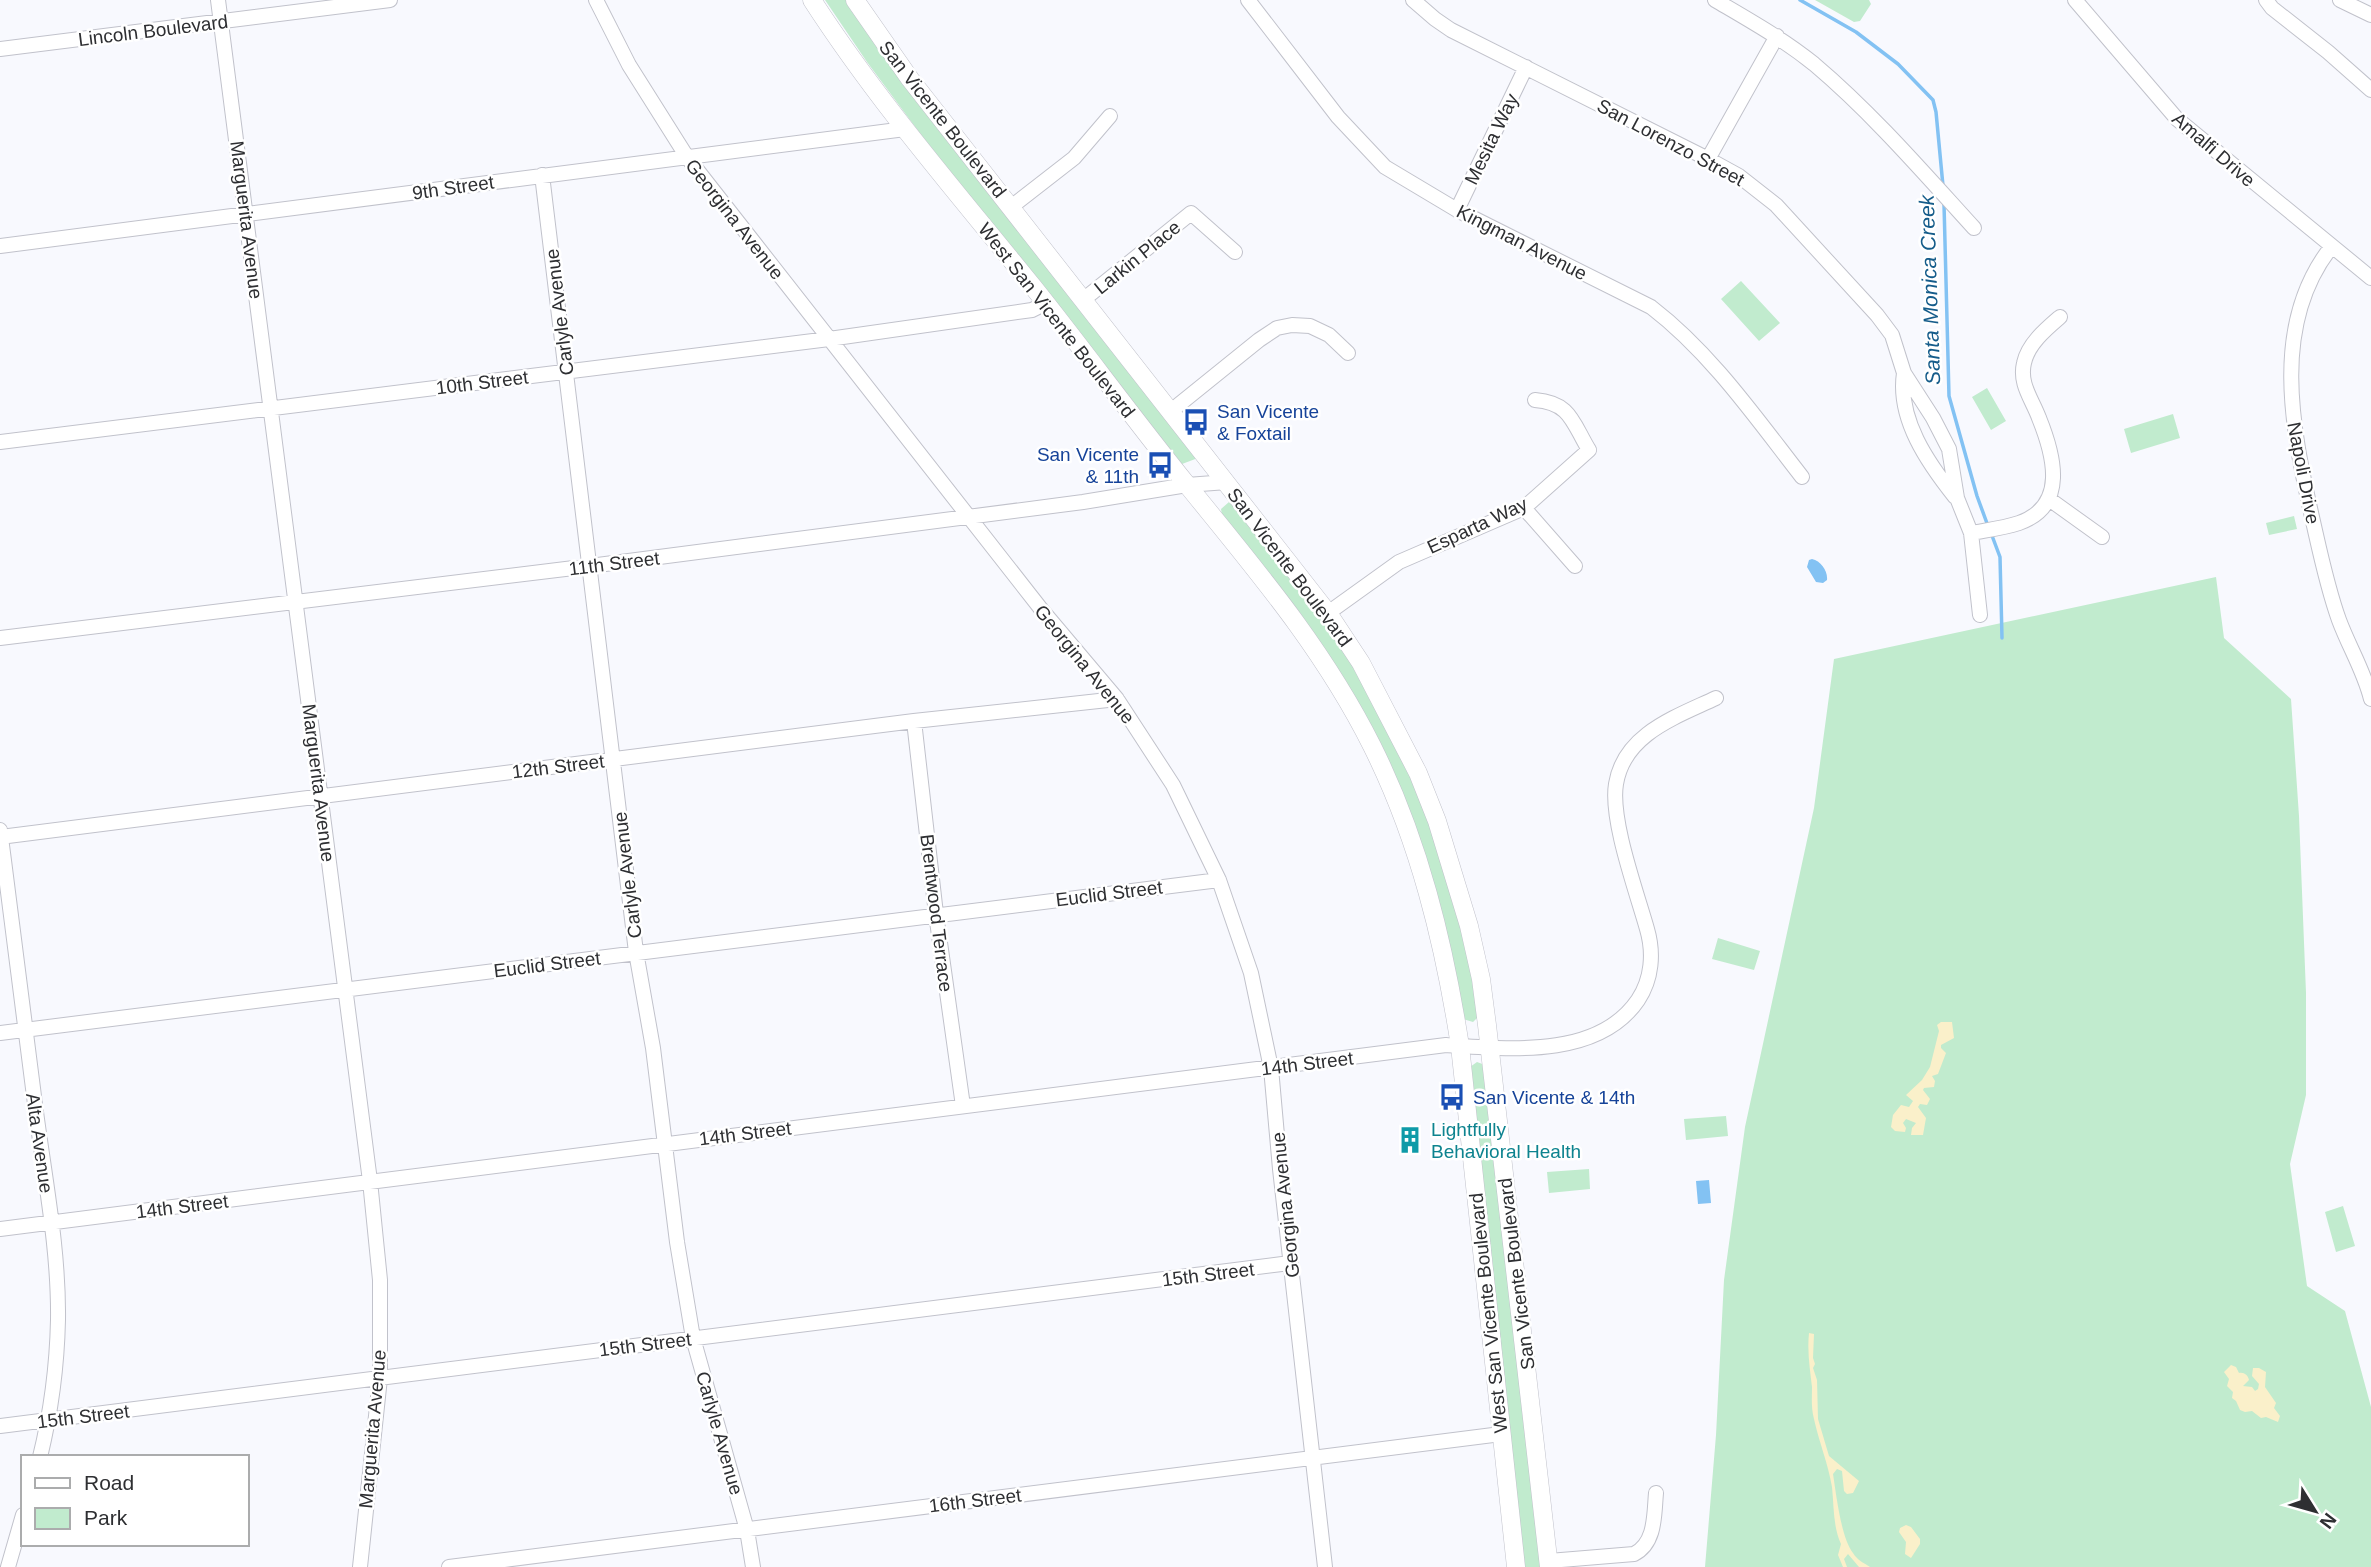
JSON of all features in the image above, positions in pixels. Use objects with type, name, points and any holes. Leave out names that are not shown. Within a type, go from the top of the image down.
[{"type":"main road","name":"West San Vicente Boulevard","points":[[813,0],[850,57],[905,129],[1046,303],[1316,648],[1372,746],[1404,821],[1428,892],[1449,974],[1460,1046],[1516,1567]]},
{"type":"main road","name":"San Vicente Boulevard","points":[[855,0],[910,79],[1328,613],[1361,663],[1418,773],[1437,821],[1469,926],[1481,979],[1549,1564]]},
{"type":"street","name":"Marguerita Avenue","points":[[218,0],[370,1181],[380,1280],[380,1378],[360,1567]]},
{"type":"street","name":"Lincoln Boulevard","points":[[0,49],[390,0]]},
{"type":"street","name":"Georgina Avenue","points":[[596,0],[629,65],[687,157],[1041,609],[1117,699],[1173,785],[1219,880],[1251,973],[1271,1068],[1325,1567]]},
{"type":"street","name":"Kingman Avenue","points":[[1248,0],[1338,117],[1385,167],[1457,210],[1651,307],[1700,351],[1802,477]]},
{"type":"street","name":"San Lorenzo Street","points":[[1413,0],[1451,30],[1708,159],[1754,186],[1776,205],[1827,260],[1892,335],[1904,373],[1949,449],[1957,498],[1971,533],[1980,615]]},
{"type":"street","points":[[1715,0],[1777,36],[1850,96],[1974,228]]},
{"type":"street","name":"Amalfi Drive","points":[[2075,0],[2177,119],[2371,278]]},
{"type":"street","points":[[2266,0],[2272,8],[2371,90]]},
{"type":"street","points":[[2340,0],[2371,15]]},
{"type":"street","points":[[1708,159],[1777,36]]},
{"type":"street","name":"Mesita Way","points":[[1457,210],[1526,67]]},
{"type":"street","points":[[1011,207],[1074,158],[1110,116]]},
{"type":"street","name":"9th Street","points":[[0,246],[905,129]]},
{"type":"street","name":"Carlyle Avenue","points":[[542,175],[636,953],[653,1048],[677,1242],[693,1338],[747,1530],[753,1567]]},
{"type":"street","name":"Larkin Place","points":[[1083,300],[1191,213],[1235,251]]},
{"type":"street","name":"Napoli Drive","points":[[2332,246],[2318,264],[2308,284],[2298,317],[2291,375],[2291,407],[2327,581],[2339,621],[2371,699]]},
{"type":"street","name":"10th Street","points":[[0,442],[829,339],[1032,310],[1046,303]]},
{"type":"street","points":[[1971,533],[2018,523],[2034,515],[2049,499],[2054,468],[2039,416],[2026,392],[2023,377],[2024,362],[2029,350],[2043,331],[2060,317]]},
{"type":"street","points":[[1171,411],[1277,328],[1310,326],[1329,335],[1348,354]]},
{"type":"street","name":"San Lorenzo Street","points":[[1904,373],[1901,388],[1907,420],[1937,474],[1957,498]]},
{"type":"street","name":"Esparta Way","points":[[1328,613],[1399,562],[1524,508],[1589,450],[1564,408],[1551,401],[1535,400]]},
{"type":"street","name":"11th Street","points":[[0,638],[590,566],[1083,502],[1187,485],[1227,482]]},
{"type":"street","points":[[2049,499],[2102,537]]},
{"type":"street","points":[[1524,508],[1575,566]]},
{"type":"street","name":"14th Street","points":[[0,1229],[1446,1045],[1489,1048],[1573,1043],[1613,1027],[1626,1016],[1643,993],[1651,963],[1651,948],[1617,814],[1616,784],[1629,754],[1641,739],[1657,726],[1716,698]]},
{"type":"street","name":"12th Street","points":[[0,836],[914,721],[1117,699]]},
{"type":"street","name":"Brentwood Terrace","points":[[914,721],[962,1106]]},
{"type":"street","name":"Alta Avenue","points":[[0,830],[51,1223],[58,1321],[49,1420],[40,1455]]},
{"type":"street","name":"Euclid Street","points":[[0,1032],[1219,880]]},
{"type":"street","name":"15th Street","points":[[0,1426],[1290,1263]]},
{"type":"street","name":"16th Street","points":[[449,1567],[1501,1434]]},
{"type":"street","points":[[1549,1564],[1634,1554],[1643,1550],[1651,1535],[1656,1493]]},
{"type":"street","points":[[8,1567],[21,1522]]},
{"type":"green space","points":[[825,0],[846,0],[887,61],[1198,458],[1182,464],[919,132]]},
{"type":"green space","points":[[1815,0],[1869,0],[1871,4],[1860,21],[1854,22]]},
{"type":"green space","points":[[1741,281],[1780,323],[1759,341],[1721,299]]},
{"type":"green space","points":[[1987,388],[2006,421],[1991,430],[1972,397]]},
{"type":"green space","points":[[2173,414],[2180,438],[2131,453],[2124,429]]},
{"type":"green space","points":[[1229,502],[1234,503],[1285,563],[1330,626],[1381,713],[1403,758],[1423,804],[1455,899],[1470,956],[1479,1016],[1473,1022],[1463,1019],[1445,928],[1333,662],[1298,610],[1222,515],[1221,509]]},
{"type":"green space","points":[[2294,516],[2297,529],[2269,535],[2266,523]]},
{"type":"green space","points":[[2216,577],[2224,638],[2291,699],[2306,993],[2306,1095],[2290,1164],[2307,1286],[2345,1311],[2371,1407],[2371,1567],[1705,1567],[1716,1435],[1724,1280],[1745,1127],[1814,808],[1834,659]]},
{"type":"green space","points":[[1718,938],[1760,951],[1754,970],[1712,959]]},
{"type":"green space","points":[[1477,1062],[1485,1065],[1542,1567],[1523,1567],[1470,1067]]},
{"type":"green space","points":[[1726,1116],[1728,1136],[1686,1140],[1684,1119]]},
{"type":"green space","points":[[1589,1169],[1590,1189],[1549,1193],[1547,1172]]},
{"type":"green space","points":[[2343,1206],[2355,1246],[2336,1252],[2325,1212]]},
{"type":"sand","points":[[1941,1022],[1952,1022],[1954,1038],[1941,1045],[1946,1053],[1938,1074],[1932,1076],[1934,1087],[1923,1090],[1930,1099],[1927,1105],[1920,1104],[1918,1107],[1926,1118],[1923,1135],[1911,1135],[1916,1123],[1906,1119],[1903,1123],[1905,1132],[1895,1131],[1891,1127],[1893,1115],[1901,1105],[1909,1107],[1913,1101],[1906,1095],[1922,1080],[1930,1067],[1939,1031],[1937,1025]]},
{"type":"sand","points":[[1809,1333],[1814,1334],[1813,1368],[1817,1380],[1818,1419],[1829,1456],[1859,1481],[1853,1493],[1847,1494],[1844,1491],[1842,1471],[1837,1469],[1833,1474],[1842,1526],[1855,1555],[1870,1567],[1859,1567],[1848,1554],[1844,1559],[1847,1567],[1843,1567],[1838,1555],[1841,1544],[1835,1524],[1832,1487],[1812,1411]]},
{"type":"sand","points":[[2231,1365],[2248,1377],[2249,1380],[2243,1386],[2252,1387],[2255,1391],[2259,1384],[2252,1376],[2253,1368],[2266,1372],[2265,1387],[2276,1403],[2274,1408],[2280,1416],[2278,1422],[2266,1417],[2261,1418],[2252,1411],[2240,1410],[2232,1398],[2233,1392],[2227,1386],[2229,1379],[2224,1372]]},
{"type":"sand","points":[[1906,1525],[1911,1527],[1920,1539],[1920,1544],[1911,1558],[1905,1554],[1906,1542],[1899,1532],[1900,1528]]},
{"type":"water","points":[[1812,559],[1825,570],[1827,580],[1823,583],[1816,582],[1807,567]]},
{"type":"water","points":[[1709,1180],[1711,1203],[1698,1204],[1696,1181]]},
{"type":"waterway","name":"Santa Monica Creek","points":[[1800,0],[1856,32],[1898,64],[1933,100],[1943,186]]},
{"type":"waterway","name":"Santa Monica Creek","points":[[1944,204],[1949,396],[1988,526]]},
{"type":"waterway","name":"Santa Monica Creek","points":[[1991,533],[2000,557],[2002,638]]},
{"type":"place","name":"San Vicente & Foxtail","points":[[1196,422]]},
{"type":"place","name":"San Vicente & 11th","points":[[1160,465]]},
{"type":"place","name":"San Vicente & 14th","points":[[1452,1097]]},
{"type":"place","name":"Lightfully Behavioral Health","points":[[1410,1140]]}]
